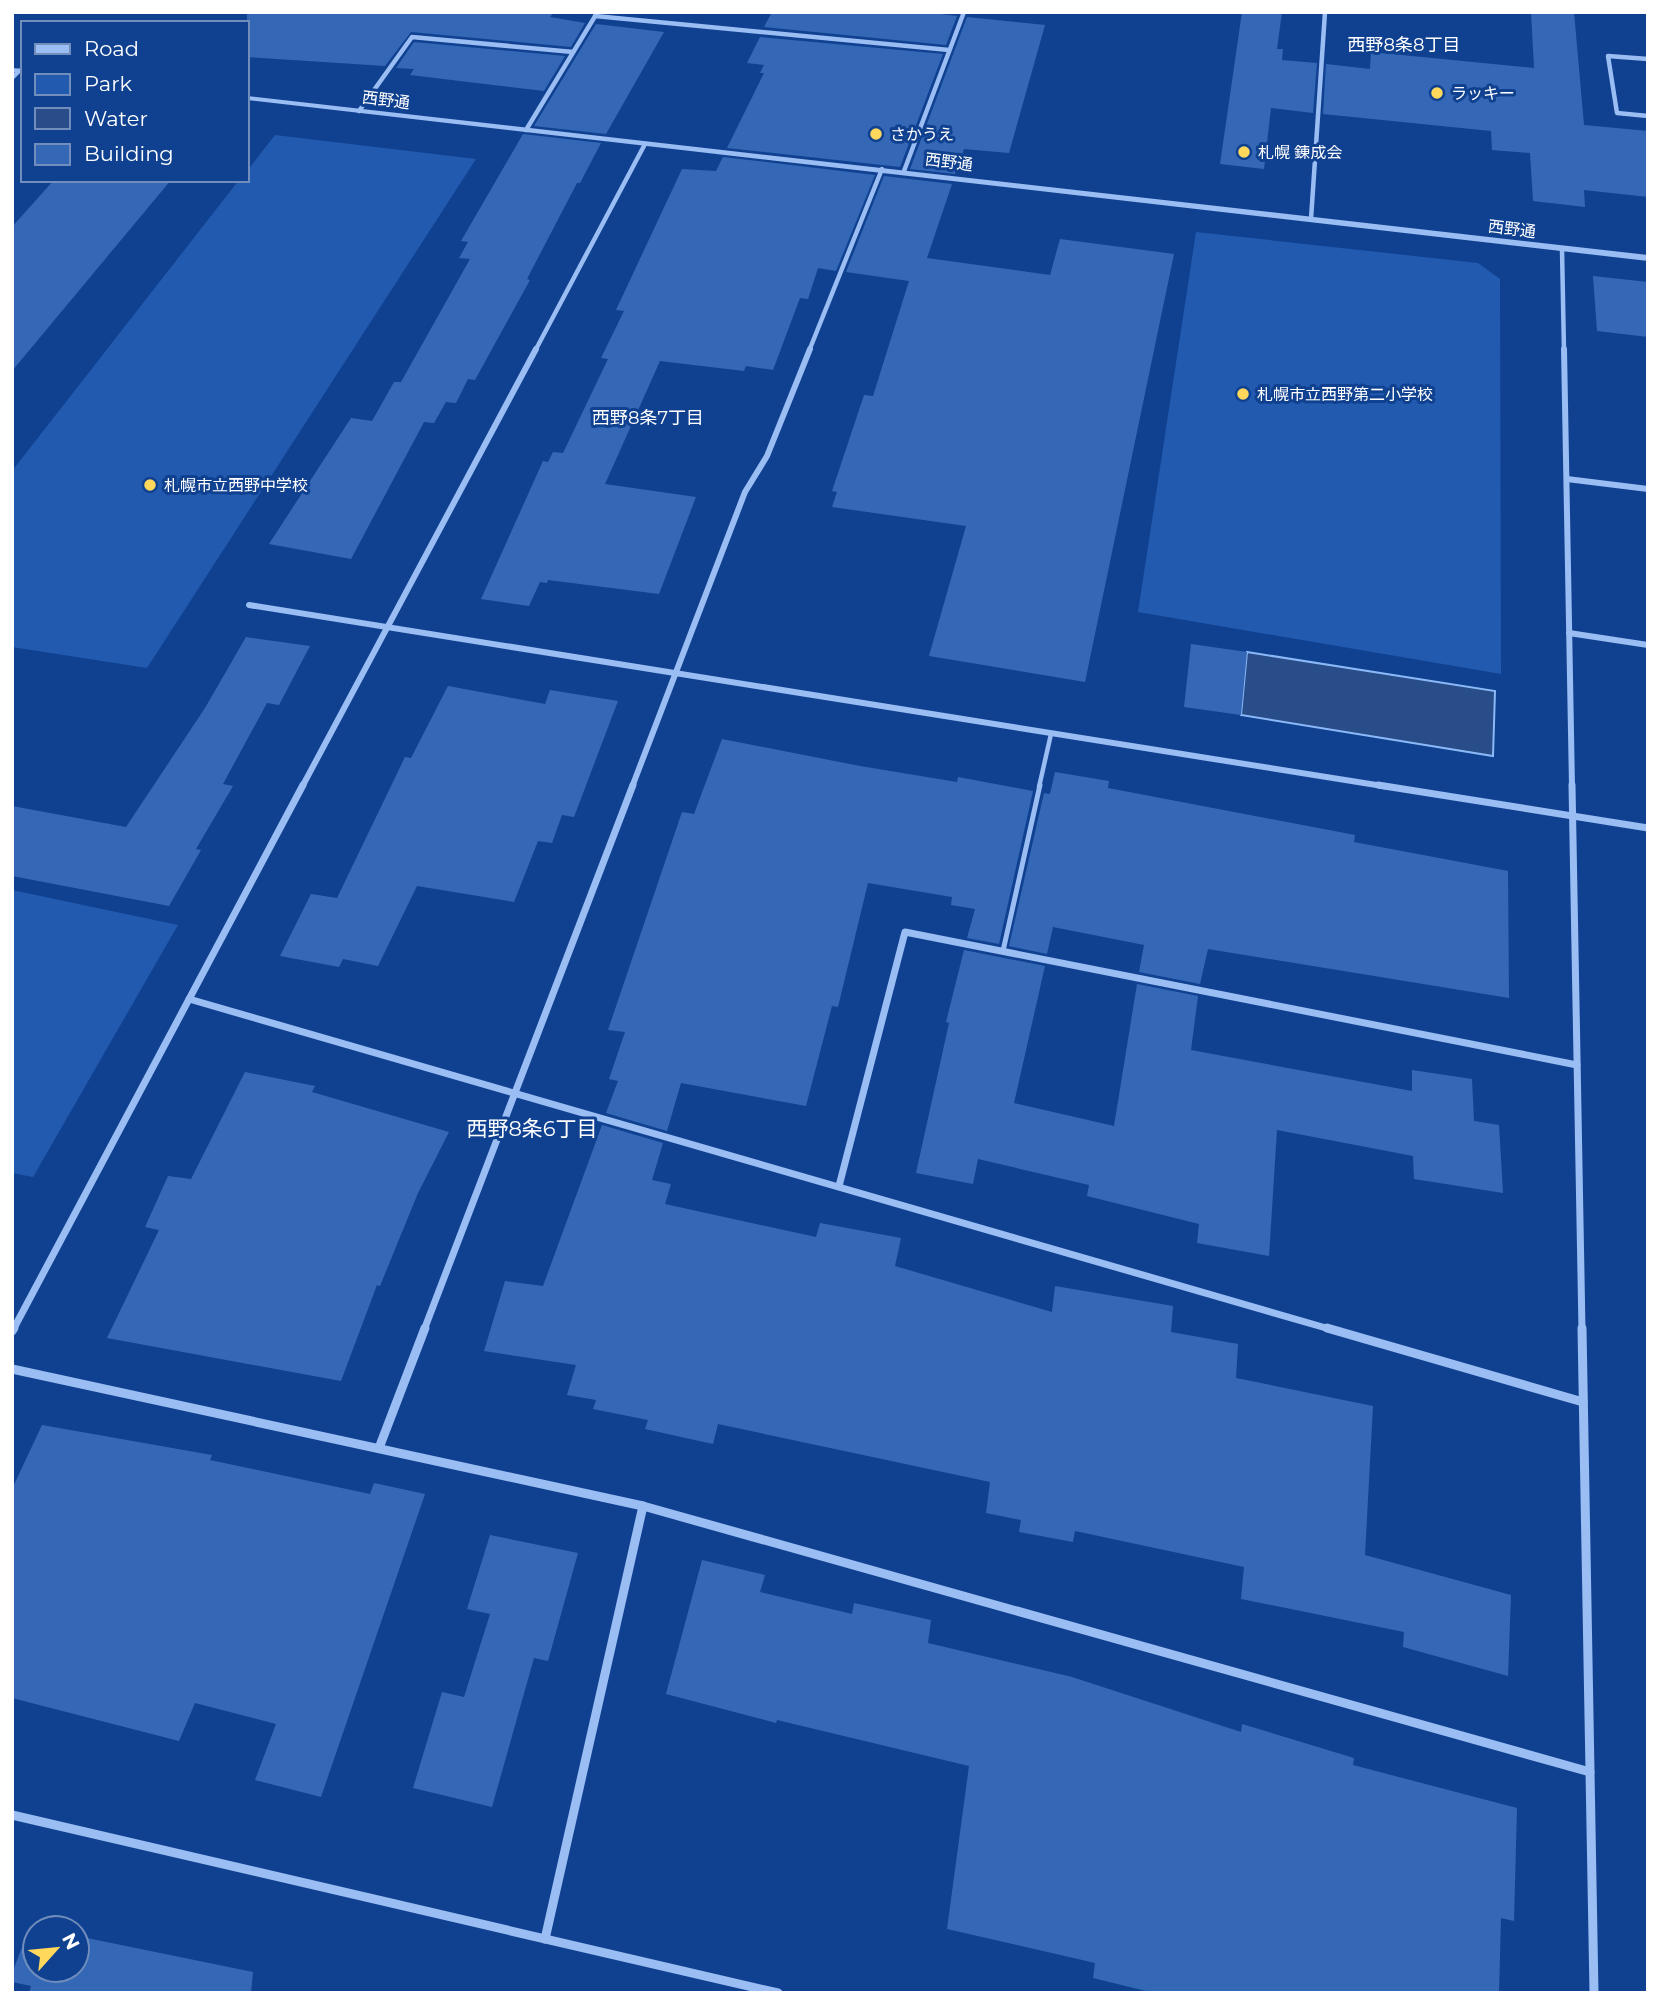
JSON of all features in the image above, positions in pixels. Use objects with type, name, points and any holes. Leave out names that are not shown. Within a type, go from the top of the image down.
[{"type":"street","points":[[904,171],[964,12]]},
{"type":"street","points":[[1311,219],[1325,12]]},
{"type":"street","points":[[526,130],[596,14],[949,50]]},
{"type":"street","points":[[359,111],[412,37],[573,52]]},
{"type":"street","points":[[1648,59],[1608,56],[1618,113],[1648,116]]},
{"type":"street","name":"西野通","points":[[248,98],[1648,258]]},
{"type":"street","points":[[12,1331],[645,144]]},
{"type":"street","points":[[379,1448],[745,492],[767,456],[882,169]]},
{"type":"street","points":[[1563,249],[1594,1993]]},
{"type":"street","points":[[1567,480],[1648,489]]},
{"type":"street","points":[[249,605],[1648,828]]},
{"type":"street","points":[[1569,633],[1648,645]]},
{"type":"street","points":[[839,1186],[905,932],[1577,1065]]},
{"type":"street","points":[[189,999],[1583,1402]]},
{"type":"street","points":[[12,1369],[643,1506],[1590,1772]]},
{"type":"street","points":[[545,1939],[643,1506]]},
{"type":"street","points":[[12,1815],[778,1993]]},
{"type":"lane","points":[[1003,951],[1051,734]]},
{"type":"green space","name":"札幌市立西野中学校","points":[[275,135],[476,159],[147,668],[12,647],[12,471],[237,182],[248,182],[248,170]]},
{"type":"green space","points":[[1196,232],[1478,263],[1500,279],[1501,674],[1138,612]]},
{"type":"green space","points":[[12,890],[178,925],[33,1177],[12,1173]]},
{"type":"water","points":[[1247,652],[1495,691],[1493,756],[1241,715]]},
{"type":"building","points":[[247,12],[554,12],[550,17],[585,23],[571,47],[411,32],[385,66],[248,57]]},
{"type":"building","points":[[772,12],[924,12],[957,16],[946,45],[764,27]]},
{"type":"building","points":[[1242,12],[1282,12],[1277,49],[1283,49],[1282,60],[1317,63],[1313,113],[1271,108],[1264,169],[1220,164]]},
{"type":"building","points":[[1531,12],[1574,12],[1584,125],[1648,131],[1648,197],[1584,190],[1585,207],[1533,201],[1530,153],[1492,150],[1491,131],[1323,114],[1326,64],[1370,69],[1371,52],[1534,68]]},
{"type":"building","points":[[967,17],[1045,25],[1009,153],[964,149],[955,174],[910,169]]},
{"type":"building","points":[[596,24],[664,32],[606,134],[534,126]]},
{"type":"building","points":[[760,37],[943,54],[900,167],[727,148],[764,73],[760,73],[764,65],[747,63]]},
{"type":"building","points":[[414,42],[565,56],[544,91],[410,75],[414,69],[396,68]]},
{"type":"building","points":[[523,134],[601,143],[580,183],[577,183],[527,279],[530,280],[475,380],[468,379],[456,403],[446,402],[434,423],[424,422],[351,559],[269,544],[351,418],[372,421],[394,382],[401,382],[470,259],[459,258],[468,242],[461,241]]},
{"type":"building","points":[[723,157],[875,175],[836,271],[818,268],[808,299],[800,298],[773,370],[746,366],[744,371],[660,361],[605,484],[696,497],[659,594],[548,580],[547,583],[540,582],[529,606],[481,599],[543,461],[548,462],[553,452],[563,453],[608,359],[601,358],[624,311],[616,310],[682,169],[716,171]]},
{"type":"building","points":[[884,176],[952,184],[927,258],[1050,275],[1060,239],[1174,254],[1085,682],[929,656],[966,526],[832,507],[837,492],[832,491],[864,395],[873,396],[909,281],[846,272]]},
{"type":"building","points":[[52,182],[169,182],[12,371],[12,227]]},
{"type":"building","points":[[1593,276],[1648,282],[1648,337],[1597,331]]},
{"type":"building","points":[[246,637],[310,646],[279,705],[267,703],[223,784],[233,786],[196,849],[201,850],[169,906],[12,876],[12,806],[126,827],[205,708]]},
{"type":"building","points":[[1191,644],[1247,652],[1241,715],[1184,707]]},
{"type":"building","points":[[448,686],[545,704],[550,690],[618,701],[574,817],[562,815],[552,843],[538,841],[514,902],[417,886],[378,966],[343,959],[339,967],[280,956],[311,894],[337,898],[405,757],[411,758]]},
{"type":"building","points":[[722,739],[860,766],[957,782],[958,777],[1033,791],[999,944],[967,938],[975,909],[951,905],[952,897],[868,883],[838,1007],[832,1006],[806,1106],[681,1083],[667,1131],[606,1113],[618,1081],[609,1079],[625,1032],[608,1030],[682,812],[694,814]]},
{"type":"building","points":[[1055,772],[1109,781],[1108,788],[1355,835],[1354,842],[1508,871],[1509,998],[1208,949],[1200,984],[1139,972],[1144,945],[1053,927],[1047,954],[1009,946],[1044,793],[1050,794]]},
{"type":"building","points":[[964,950],[1045,966],[1014,1103],[1114,1126],[1137,984],[1198,996],[1191,1050],[1412,1091],[1412,1070],[1472,1079],[1474,1121],[1499,1125],[1503,1193],[1414,1179],[1413,1156],[1277,1130],[1269,1256],[1197,1243],[1199,1224],[1087,1196],[1089,1185],[978,1159],[973,1184],[916,1173],[949,1023],[946,1022]]},
{"type":"building","points":[[245,1072],[315,1086],[312,1092],[449,1132],[418,1193],[380,1286],[377,1285],[341,1381],[107,1338],[159,1230],[145,1227],[168,1176],[191,1179]]},
{"type":"building","points":[[602,1125],[663,1143],[652,1180],[671,1184],[665,1204],[816,1237],[820,1223],[901,1238],[895,1266],[1052,1312],[1055,1286],[1173,1306],[1171,1332],[1238,1344],[1236,1378],[1373,1406],[1365,1555],[1511,1595],[1508,1676],[1403,1647],[1404,1632],[1241,1599],[1244,1567],[1075,1531],[1073,1542],[1019,1532],[1021,1520],[986,1513],[990,1482],[718,1424],[713,1444],[645,1429],[648,1420],[593,1409],[596,1400],[567,1395],[576,1365],[484,1351],[505,1281],[543,1286]]},
{"type":"building","points":[[42,1425],[212,1455],[210,1460],[370,1494],[374,1483],[425,1494],[321,1797],[255,1780],[276,1724],[195,1703],[179,1741],[12,1698],[12,1489]]},
{"type":"building","points":[[490,1535],[578,1553],[548,1661],[534,1658],[492,1807],[413,1788],[442,1692],[464,1697],[490,1614],[467,1609]]},
{"type":"building","points":[[702,1560],[765,1575],[760,1592],[852,1614],[854,1603],[931,1620],[928,1643],[1072,1677],[1241,1732],[1242,1724],[1354,1758],[1353,1765],[1517,1808],[1514,1921],[1501,1918],[1499,1993],[1154,1993],[1093,1978],[1095,1963],[947,1929],[969,1766],[777,1720],[776,1723],[666,1694]]},
{"type":"building","points":[[91,1939],[253,1972],[251,1993],[29,1993],[31,1986],[22,1984],[91,1984]]},
{"type":"building","points":[[21,1950],[21,1984],[12,1982],[12,1973]]},
{"type":"place","name":"ラッキー","points":[[1437,93]]},
{"type":"place","name":"さかうえ","points":[[876,134]]},
{"type":"place","name":"札幌 錬成会","points":[[1244,152]]},
{"type":"place","name":"札幌市立西野第二小学校","points":[[1243,394]]},
{"type":"place","name":"札幌市立西野中学校","points":[[150,485]]},
{"type":"district","name":"西野8条8丁目","points":[[1404,45]]},
{"type":"district","name":"西野8条7丁目","points":[[648,418]]},
{"type":"district","name":"西野8条6丁目","points":[[532,1128]]}]
